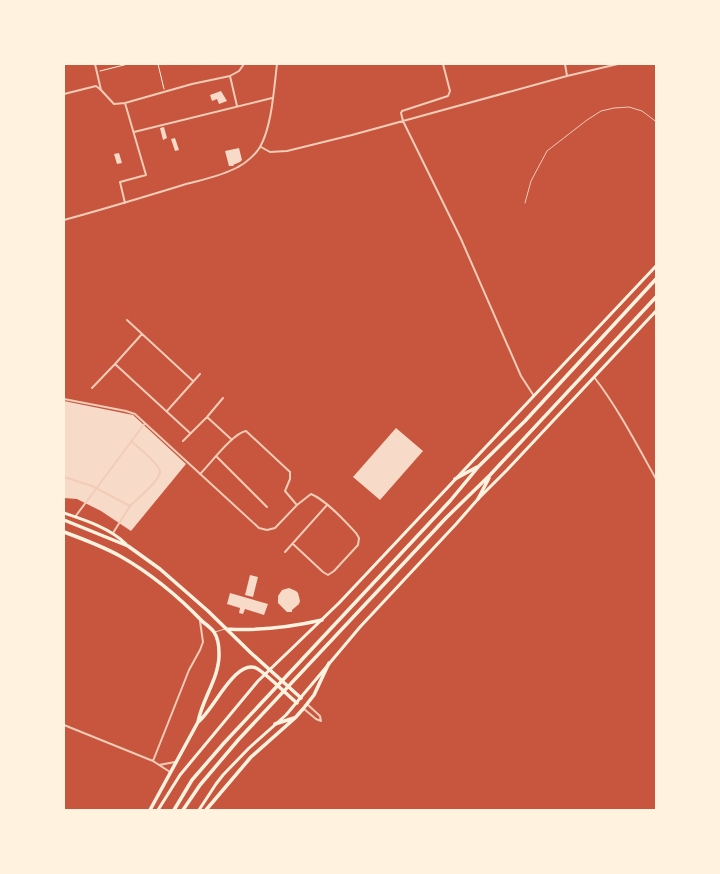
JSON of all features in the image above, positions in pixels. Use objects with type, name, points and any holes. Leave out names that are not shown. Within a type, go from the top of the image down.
[{"type":"main road","points":[[158,810],[184,770],[258,681],[322,620],[656,266]]},
{"type":"main road","points":[[174,810],[192,780],[207,762],[450,501],[480,466],[525,420],[656,279]]},
{"type":"main road","points":[[183,810],[200,785],[239,739],[446,518],[478,485],[490,475],[656,297]]},
{"type":"main road","points":[[199,810],[223,775],[249,748],[286,715],[360,627],[478,499],[508,470],[656,311]]},
{"type":"main road","points":[[455,479],[480,466]]},
{"type":"main road","points":[[478,499],[490,475]]},
{"type":"main road","points":[[64,513],[113,534],[160,569],[227,629],[265,667],[301,698]]},
{"type":"main road","points":[[64,520],[128,546]]},
{"type":"main road","points":[[64,532],[104,548],[134,565],[159,583],[200,618],[214,633],[218,645],[219,662],[217,671],[201,710],[198,722],[150,810]]},
{"type":"main road","points":[[227,629],[256,630],[304,624],[322,620]]},
{"type":"main road","points":[[206,810],[251,757],[303,709],[314,695],[330,663]]},
{"type":"main road","points":[[198,722],[208,713],[235,675],[240,670],[247,668],[254,667],[261,671],[297,703]]},
{"type":"main road","points":[[275,724],[295,718]]},
{"type":"street","points":[[95,64],[101,90]]},
{"type":"street","points":[[64,94],[97,86],[114,104],[230,76],[239,71],[244,64]]},
{"type":"street","points":[[64,220],[125,203],[237,168],[252,157],[261,147],[268,126],[277,64]]},
{"type":"street","points":[[443,64],[449,94],[448,96],[402,111],[403,121],[461,239],[521,376],[534,396]]},
{"type":"street","points":[[565,64],[567,76]]},
{"type":"street","points":[[261,147],[270,152],[284,151],[403,121],[567,76],[618,64]]},
{"type":"street","points":[[230,76],[237,106]]},
{"type":"street","points":[[134,132],[272,98]]},
{"type":"street","points":[[125,102],[146,175],[120,182],[125,203]]},
{"type":"street","points":[[127,320],[193,381]]},
{"type":"street","points":[[92,388],[142,334]]},
{"type":"street","points":[[114,364],[190,433]]},
{"type":"street","points":[[167,411],[200,374]]},
{"type":"street","points":[[594,377],[607,394],[656,479]]},
{"type":"street","points":[[183,441],[207,417],[223,398]]},
{"type":"street","points":[[64,399],[131,412],[138,416],[259,528],[263,530],[275,528],[297,505],[311,494],[328,505],[359,538],[358,545],[331,574],[326,574],[293,544]]},
{"type":"street","points":[[207,417],[231,440]]},
{"type":"street","points":[[75,517],[145,423]]},
{"type":"street","points":[[200,474],[231,440],[240,432],[246,431],[249,432],[288,469],[291,477],[285,491],[297,505]]},
{"type":"street","points":[[113,534],[130,506],[156,481],[160,475],[160,471],[156,464],[131,441]]},
{"type":"street","points":[[217,457],[267,507]]},
{"type":"street","points":[[64,477],[96,488],[130,506]]},
{"type":"street","points":[[285,552],[328,505]]},
{"type":"street","points":[[153,762],[194,660],[203,642],[200,618]]},
{"type":"street","points":[[303,709],[316,720],[321,721],[320,716],[307,704]]},
{"type":"street","points":[[64,725],[153,762],[170,772]]},
{"type":"street","points":[[159,765],[175,762]]},
{"type":"lane","points":[[525,203],[531,181],[548,151],[587,120],[601,111],[629,107],[642,111],[656,122]]},
{"type":"lane","points":[[214,633],[227,629]]},
{"type":"path","points":[[97,72],[128,64]]},
{"type":"path","points":[[158,64],[165,92]]},
{"type":"building","points":[[221,91],[227,101],[219,104],[217,99],[212,101],[210,95]]},
{"type":"building","points":[[164,127],[167,138],[163,140],[160,128]]},
{"type":"building","points":[[175,138],[179,150],[175,151],[171,139]]},
{"type":"building","points":[[239,148],[242,160],[233,165],[234,166],[229,166],[225,151]]},
{"type":"building","points":[[119,153],[122,163],[117,164],[114,154]]},
{"type":"building","points":[[64,401],[133,415],[186,464],[131,531],[101,511],[77,499],[64,498]]},
{"type":"building","points":[[396,428],[423,451],[380,500],[353,477]]},
{"type":"building","points":[[250,575],[258,577],[253,597],[245,595]]},
{"type":"building","points":[[289,588],[298,593],[300,601],[292,612],[287,612],[278,603],[278,596],[282,590]]},
{"type":"building","points":[[230,593],[268,604],[264,615],[245,609],[243,614],[239,613],[240,608],[227,604]]}]
